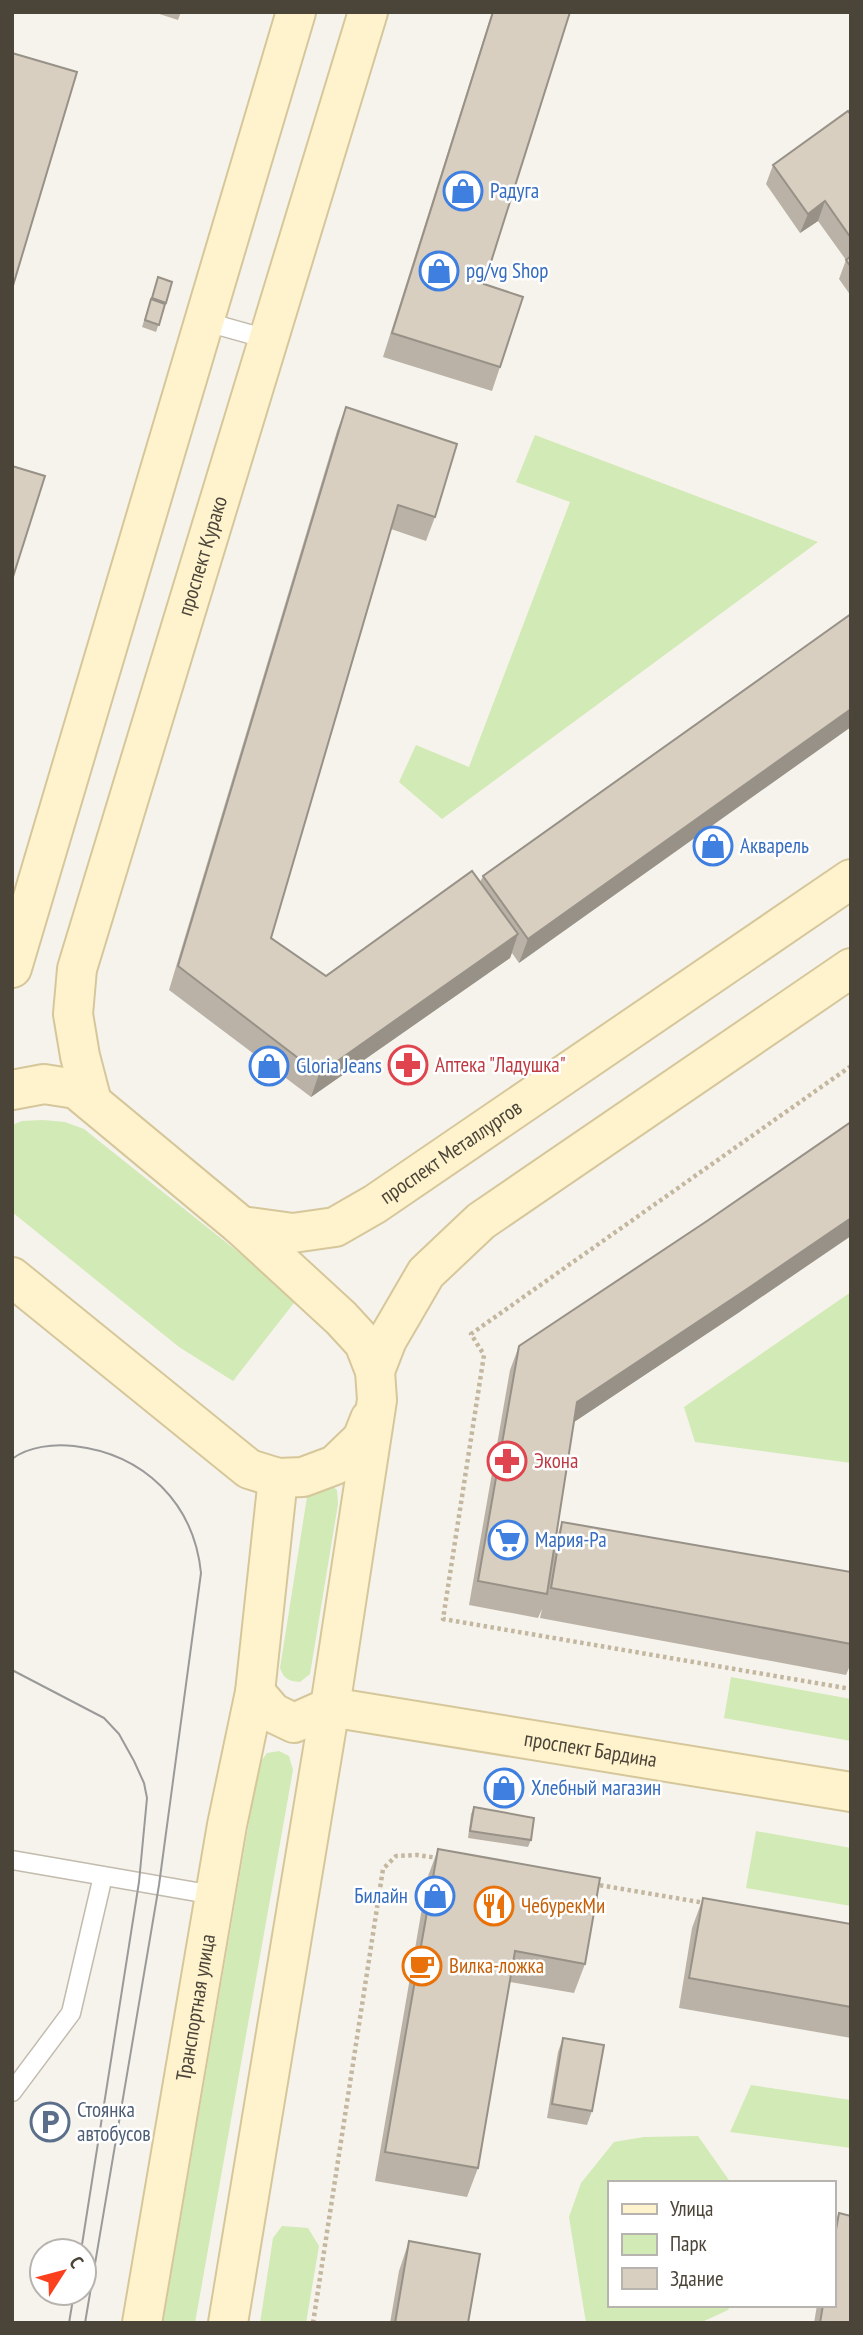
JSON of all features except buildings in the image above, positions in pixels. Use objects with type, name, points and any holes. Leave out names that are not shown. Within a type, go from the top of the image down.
[{"type":"main road","points":[[12,968],[296,12]]},
{"type":"main road","name":"проспект Курако","points":[[92,1102],[80,1056],[74,1014],[77,969],[368,12]]},
{"type":"main road","name":"проспект Металлургов","points":[[241,1226],[293,1233],[335,1227],[375,1204],[851,879]]},
{"type":"main road","points":[[12,1277],[249,1469],[278,1478],[303,1477],[335,1465],[362,1439],[387,1340],[426,1273],[481,1221],[851,968]]},
{"type":"main road","points":[[12,1090],[44,1084],[76,1089],[92,1102],[241,1226],[349,1326],[364,1343],[376,1386],[330,1707],[228,2323]]},
{"type":"main road","name":"Транспортная улица","points":[[142,2323],[215,1895],[255,1692],[278,1478]]},
{"type":"main road","points":[[255,1692],[273,1713],[294,1723],[330,1707]]},
{"type":"main road","name":"проспект Бардина","points":[[330,1707],[851,1792]]},
{"type":"lane","points":[[203,321],[267,339]]},
{"type":"lane","points":[[12,1860],[215,1895]]},
{"type":"lane","points":[[12,2092],[71,2013],[103,1876]]},
{"type":"path","points":[[851,1066],[471,1334],[484,1355],[443,1619],[851,1689]]},
{"type":"path","points":[[313,2323],[383,1869],[396,1856],[417,1855],[444,1859]]},
{"type":"path","points":[[590,1884],[709,1904]]},
{"type":"green space","points":[[535,435],[818,542],[442,819],[399,782],[416,745],[469,767],[570,502],[516,482]]},
{"type":"green space","points":[[22,1121],[65,1122],[84,1129],[297,1299],[233,1381],[179,1347],[12,1212],[12,1125]]},
{"type":"green space","points":[[851,1292],[851,1463],[695,1442],[684,1407]]},
{"type":"green space","points":[[327,1482],[337,1490],[338,1504],[310,1674],[296,1682],[285,1677],[280,1668],[307,1497],[314,1484]]},
{"type":"green space","points":[[731,1677],[851,1699],[851,1741],[724,1718]]},
{"type":"green space","points":[[279,1751],[289,1756],[293,1770],[195,2323],[163,2323],[259,1764],[267,1753]]},
{"type":"green space","points":[[756,1831],[851,1848],[851,1906],[746,1888]]},
{"type":"green space","points":[[751,2085],[851,2100],[851,2148],[730,2132]]},
{"type":"green space","points":[[698,2136],[730,2181],[608,2181],[608,2307],[730,2307],[700,2323],[586,2323],[569,2217],[581,2183],[614,2142],[644,2137]]},
{"type":"green space","points":[[282,2226],[308,2228],[319,2246],[306,2323],[260,2323],[273,2238]]},
{"type":"tram line","points":[[12,1459],[26,1451],[42,1447],[74,1446],[122,1459],[143,1471],[161,1486],[188,1525],[201,1573],[159,1885],[85,2323]]},
{"type":"tram line","points":[[12,1670],[104,1718],[119,1734],[134,1761],[144,1783],[147,1798],[139,1882],[83,2237]]},
{"type":"tram line","points":[[69,2323],[72,2307]]},
{"type":"place","name":"Радуга","points":[[463,191]]},
{"type":"place","name":"pg/vg Shop","points":[[439,271]]},
{"type":"place","name":"Акварель","points":[[713,846]]},
{"type":"place","name":"Аптека \"Ладушка\"","points":[[408,1065]]},
{"type":"place","name":"Gloria Jeans","points":[[269,1066]]},
{"type":"place","name":"Экона","points":[[507,1461]]},
{"type":"place","name":"Мария-Ра","points":[[508,1540]]},
{"type":"place","name":"Хлебный магазин","points":[[504,1788]]},
{"type":"place","name":"Билайн","points":[[435,1896]]},
{"type":"place","name":"ЧебурекМи","points":[[494,1906]]},
{"type":"place","name":"Вилка-ложка","points":[[422,1966]]},
{"type":"place","name":"Стоянка автобусов","points":[[50,2122]]}]
